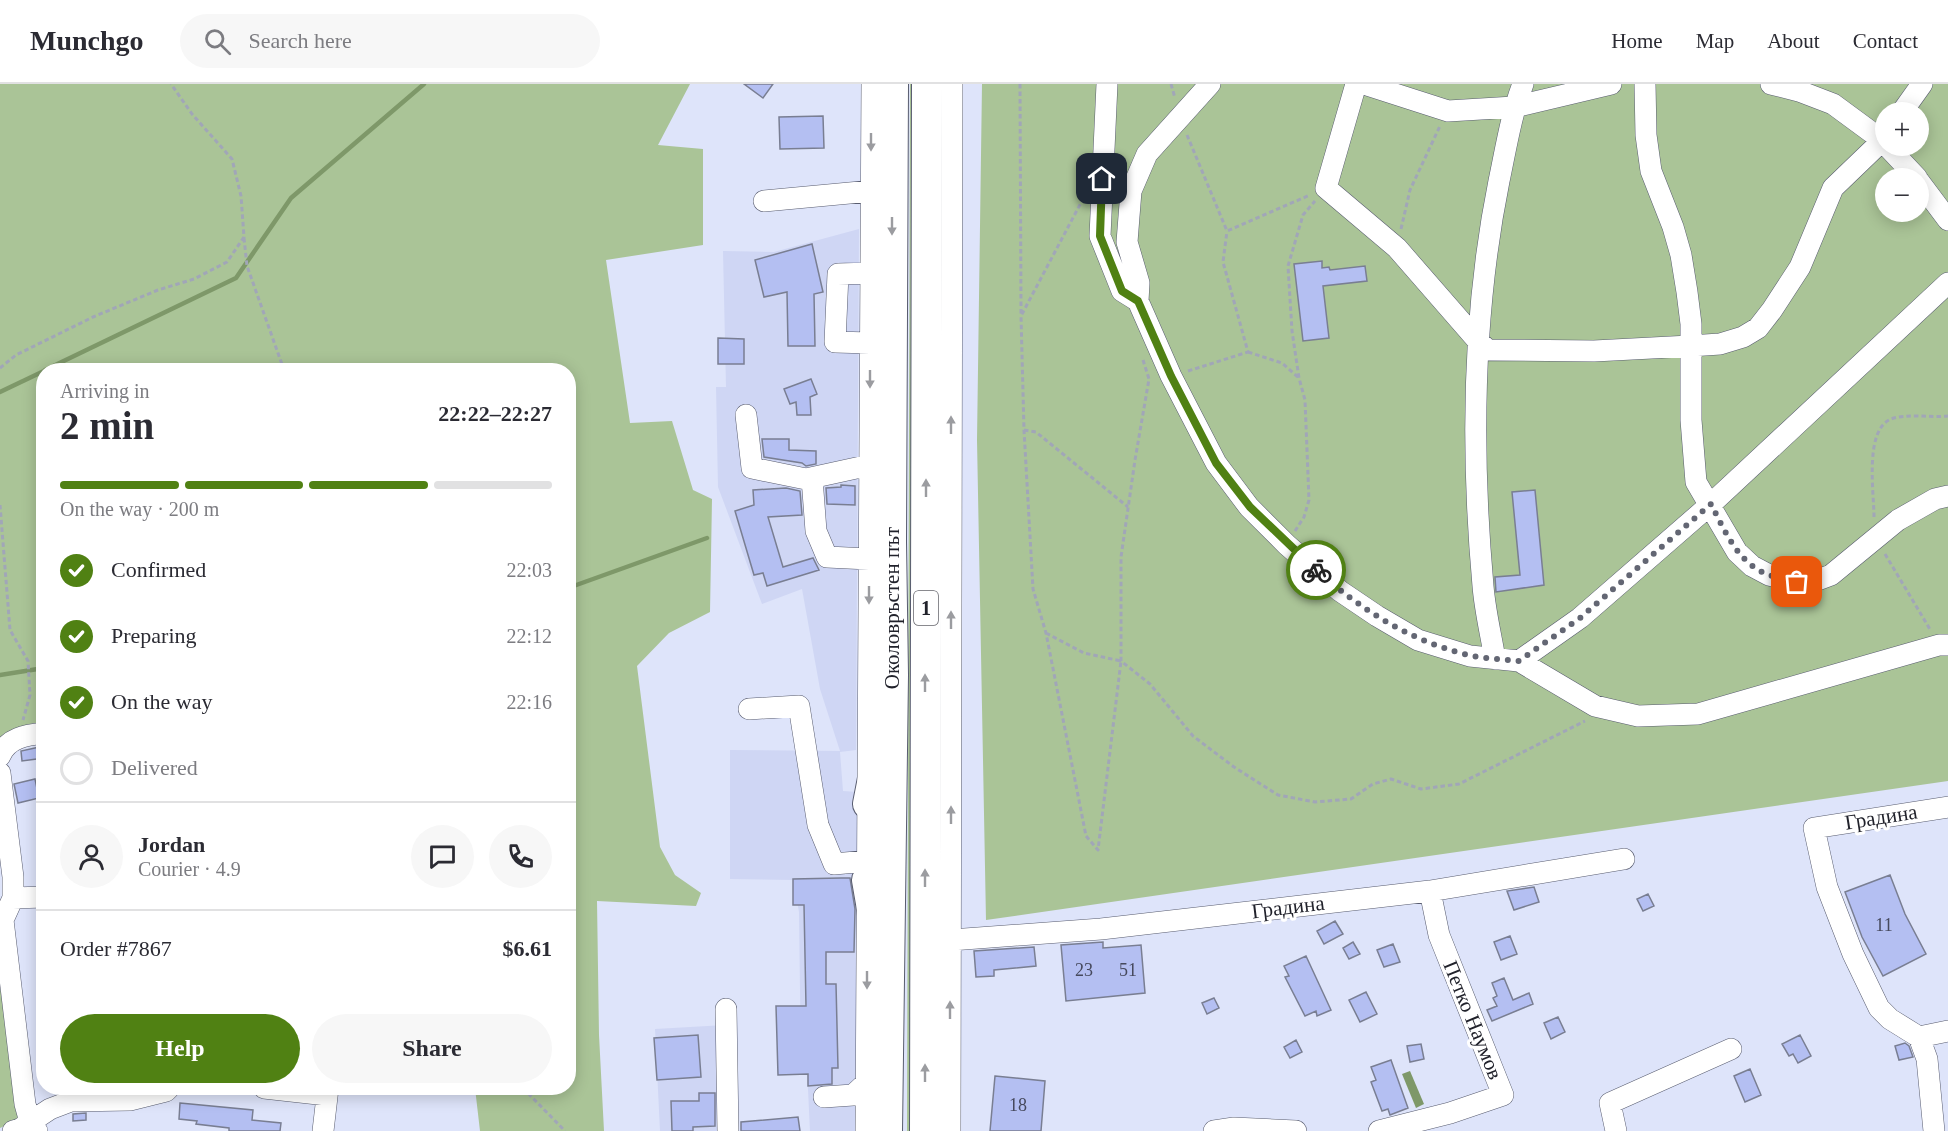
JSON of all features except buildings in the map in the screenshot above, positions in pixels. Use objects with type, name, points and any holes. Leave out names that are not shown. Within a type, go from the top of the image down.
[{"type":"highway","name":"Околовръстен път","points":[[887,1131],[893,675],[891,531],[893,84]]},
{"type":"highway","name":"Околовръстен път","points":[[925,1131],[927,84]]},
{"type":"highway","points":[[868,804],[893,675]]},
{"type":"highway","points":[[867,871],[889,1006]]},
{"type":"street","points":[[866,1131],[872,84]]},
{"type":"street","points":[[950,1131],[952,84]]},
{"type":"street","points":[[1107,84],[1100,236],[1122,291],[1138,301]]},
{"type":"street","points":[[1210,84],[1148,154],[1131,191],[1127,242],[1139,283],[1138,301],[1171,376],[1216,463],[1250,507],[1287,545],[1340,591],[1418,640],[1470,656],[1519,661],[1595,706],[1638,716],[1698,714],[1944,645]]},
{"type":"street","points":[[1356,84],[1326,188],[1397,248],[1488,350],[1594,351],[1720,345],[1743,337],[1758,328],[1800,267],[1833,188],[1875,151]]},
{"type":"street","points":[[1364,84],[1448,111],[1514,107],[1611,84]]},
{"type":"street","points":[[1495,659],[1483,588],[1476,445],[1478,341],[1490,227],[1514,107],[1523,84]]},
{"type":"street","points":[[1645,84],[1646,135],[1651,171],[1673,227],[1681,255],[1691,324],[1691,420],[1696,482],[1711,504],[1737,552],[1752,566],[1769,575],[1797,582],[1815,581],[1831,575],[1898,520],[1935,499],[1948,496]]},
{"type":"street","points":[[1772,84],[1833,104],[1875,135]]},
{"type":"street","points":[[1909,102],[1922,84]]},
{"type":"street","points":[[1897,156],[1908,168]]},
{"type":"street","points":[[764,201],[871,191]]},
{"type":"street","points":[[1929,194],[1948,219]]},
{"type":"street","points":[[870,343],[835,342],[838,274],[871,273]]},
{"type":"street","points":[[1519,661],[1580,618],[1711,504],[1948,283]]},
{"type":"street","points":[[746,415],[752,468],[806,479],[870,465]]},
{"type":"street","points":[[812,478],[816,531],[827,557],[869,559]]},
{"type":"street","points":[[750,709],[799,706],[818,825],[834,864],[867,871]]},
{"type":"street","points":[[0,756],[3,749],[19,737],[36,734]]},
{"type":"street","points":[[0,773],[13,877],[13,898],[3,920],[27,1128]]},
{"type":"street","name":"Градина","points":[[1919,1037],[1890,1019],[1879,1008],[1853,954],[1833,904],[1823,874],[1814,828],[1948,807]]},
{"type":"street","name":"Градина","points":[[951,940],[1101,929],[1430,891],[1624,860]]},
{"type":"street","name":"Петко Наумов","points":[[1389,1130],[1503,1095],[1438,935],[1430,891]]},
{"type":"street","points":[[13,898],[36,897]]},
{"type":"street","points":[[726,1009],[728,1131]]},
{"type":"street","points":[[1934,1131],[1927,1059],[1919,1037],[1948,1031]]},
{"type":"street","points":[[1616,1131],[1610,1102],[1731,1049]]},
{"type":"street","points":[[824,1097],[853,1095],[866,1083]]},
{"type":"street","points":[[27,1128],[50,1109],[71,1101],[130,1100],[150,1095]]},
{"type":"street","points":[[323,1131],[327,1095]]},
{"type":"street","points":[[1228,1130],[1296,1131]]},
{"type":"path","points":[[171,84],[192,114],[232,159],[241,196],[247,266],[282,363]]},
{"type":"path","points":[[1020,84],[1021,316],[1024,430],[1033,589],[1046,633],[1086,836],[1098,850],[1121,661],[1121,557],[1149,379],[1142,357]]},
{"type":"path","points":[[1397,248],[1410,190],[1448,111]]},
{"type":"path","points":[[1180,116],[1227,231],[1223,262],[1248,352]]},
{"type":"path","points":[[1021,316],[1087,190],[1102,179]]},
{"type":"path","points":[[1227,231],[1326,188]]},
{"type":"path","points":[[1287,545],[1304,517],[1310,500],[1305,400],[1292,332],[1288,266],[1303,215],[1326,188]]},
{"type":"path","points":[[0,368],[16,355],[93,317],[158,290],[194,279],[227,262],[243,237]]},
{"type":"path","points":[[1171,376],[1248,352],[1282,363],[1299,378]]},
{"type":"path","points":[[1944,645],[1875,537],[1873,449],[1879,429],[1891,420],[1948,416]]},
{"type":"path","points":[[1024,430],[1036,432],[1128,507]]},
{"type":"path","points":[[0,505],[10,630],[28,662],[30,695],[19,737]]},
{"type":"path","points":[[1046,633],[1084,653],[1121,661],[1150,684],[1193,736],[1234,767],[1278,795],[1316,802],[1351,799],[1373,784],[1390,779],[1421,789],[1460,784],[1608,709]]},
{"type":"path","points":[[530,1095],[565,1131]]},
{"type":"shaded area","points":[[0,84],[690,84],[658,145],[703,149],[703,245],[606,260],[630,423],[672,421],[693,490],[712,499],[710,612],[669,633],[637,666],[660,847],[675,875],[701,893],[696,906],[597,901],[599,1035],[604,1131],[480,1131],[476,1095],[576,1095],[576,363],[36,363],[36,723],[0,740]]},
{"type":"shaded area","points":[[910,84],[914,84],[913,1131],[907,1131]]},
{"type":"shaded area","points":[[982,84],[1948,84],[1948,781],[986,920],[977,440]]},
{"type":"shaded area","points":[[859,229],[856,750],[840,752],[843,791],[858,792],[857,1131],[810,1131],[807,1068],[801,1068],[799,912],[793,880],[730,879],[730,750],[840,751],[820,689],[802,589],[762,604],[718,487],[716,387],[726,387],[723,251],[774,252]]},
{"type":"shaded area","points":[[0,986],[22,1118],[0,1128]]},
{"type":"shaded area","points":[[725,1025],[725,1131],[660,1131],[655,1029]]},
{"type":"shaded area","points":[[1410,1071],[1424,1104],[1416,1108],[1402,1074]]},
{"type":"waterway","points":[[60,363],[236,278],[291,198],[424,84]]},
{"type":"waterway","points":[[0,392],[36,375]]},
{"type":"waterway","points":[[576,585],[707,538]]},
{"type":"waterway","points":[[0,675],[36,669]]},
{"type":"way so far","points":[[1316,570],[1340,591],[1418,640],[1470,656],[1519,661],[1580,618],[1711,504],[1737,552],[1752,566],[1769,575],[1797,582]]},
{"type":"route","points":[[1102,179],[1100,236],[1122,291],[1138,301],[1171,376],[1216,463],[1250,507],[1287,545],[1316,570]]}]
